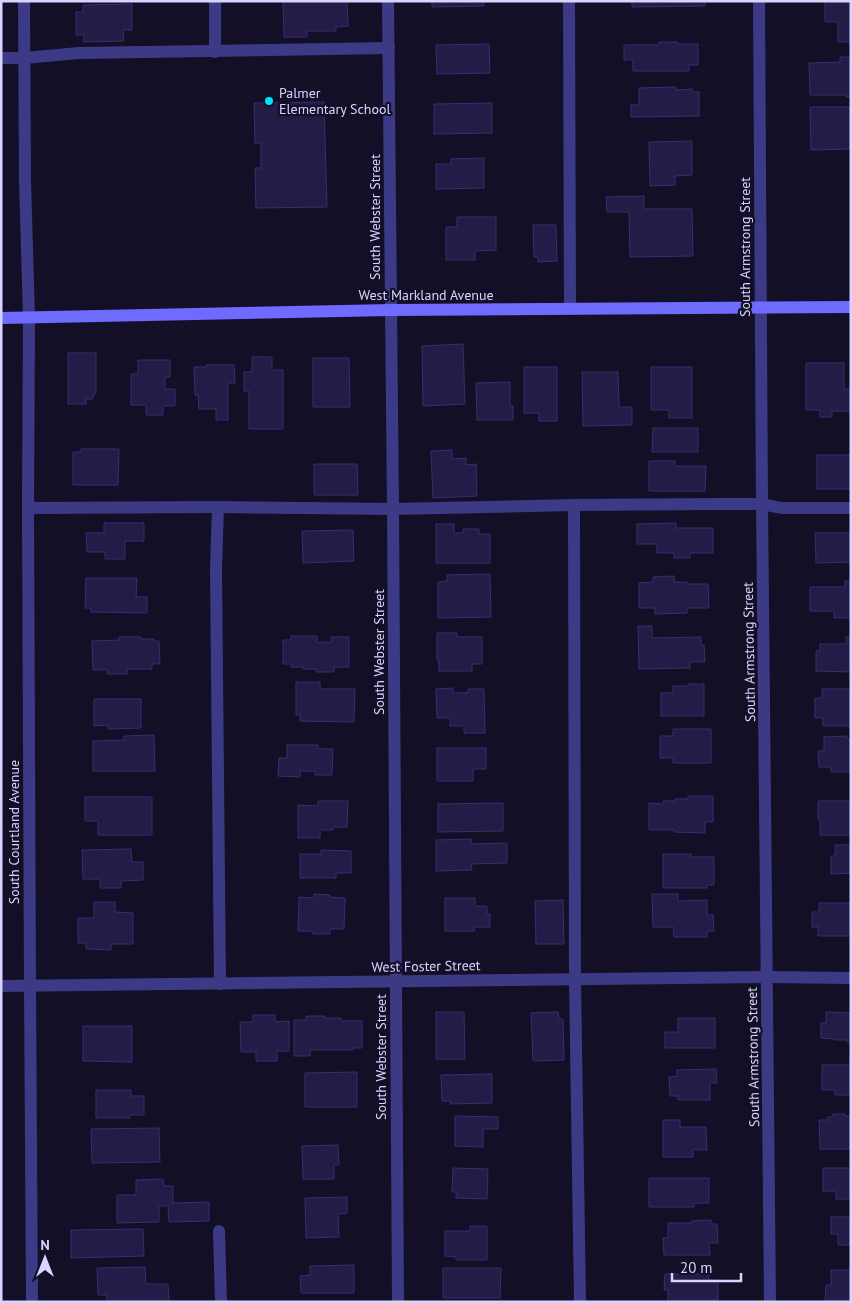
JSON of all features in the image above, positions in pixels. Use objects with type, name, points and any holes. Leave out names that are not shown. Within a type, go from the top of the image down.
[{"type":"main road","name":"West Markland Avenue","points":[[1,318],[391,310],[851,307]]},
{"type":"street","name":"South Courtland Avenue","points":[[24,1],[25,181],[29,317],[28,508],[32,1302]]},
{"type":"street","points":[[215,1],[215,52]]},
{"type":"street","name":"South Webster Street","points":[[388,1],[398,1302]]},
{"type":"street","points":[[568,1],[570,309]]},
{"type":"street","name":"South Armstrong Street","points":[[759,1],[770,1302]]},
{"type":"street","points":[[1,58],[79,53],[389,48]]},
{"type":"street","points":[[28,508],[218,507],[393,509],[574,505],[762,504],[781,508],[851,508]]},
{"type":"street","points":[[574,505],[575,980],[580,1302]]},
{"type":"street","points":[[218,507],[216,569],[220,984]]},
{"type":"street","name":"West Foster Street","points":[[1,986],[767,977],[851,978]]},
{"type":"street","points":[[220,1231],[221,1302]]},
{"type":"building","points":[[283,1],[347,1],[348,26],[336,27],[336,31],[307,31],[307,37],[284,37]]},
{"type":"building","points":[[432,1],[484,1],[484,6],[432,7]]},
{"type":"building","points":[[632,1],[705,1],[705,6],[632,7]]},
{"type":"building","points":[[825,1],[851,1],[851,42],[838,42],[838,22],[825,22]]},
{"type":"building","points":[[132,4],[132,30],[123,30],[124,41],[84,42],[84,35],[76,35],[76,12],[83,12],[83,5]]},
{"type":"building","points":[[659,42],[698,44],[698,65],[689,65],[689,71],[633,71],[633,60],[624,60],[624,45],[659,45]]},
{"type":"building","points":[[489,44],[490,73],[437,74],[436,45]]},
{"type":"building","points":[[840,57],[851,57],[851,97],[846,97],[846,95],[810,95],[809,63],[840,62]]},
{"type":"building","points":[[676,87],[676,90],[692,89],[693,92],[699,92],[699,116],[631,117],[631,105],[639,105],[639,88]]},
{"type":"building","points":[[324,102],[327,207],[256,208],[255,168],[261,168],[261,143],[255,143],[254,103]]},
{"type":"building","points":[[492,103],[492,133],[434,134],[434,104]]},
{"type":"building","points":[[810,107],[851,107],[851,149],[811,150]]},
{"type":"building","points":[[692,141],[692,175],[675,176],[675,185],[650,186],[649,142]]},
{"type":"building","points":[[484,158],[484,188],[436,189],[436,164],[451,164],[451,159]]},
{"type":"building","points":[[644,196],[644,209],[692,209],[693,256],[630,257],[629,212],[607,212],[606,197]]},
{"type":"building","points":[[457,217],[496,217],[496,250],[475,251],[475,260],[446,260],[446,227],[457,227]]},
{"type":"building","points":[[533,225],[556,225],[557,261],[538,262],[538,257],[534,257]]},
{"type":"building","points":[[463,344],[465,404],[423,406],[422,346]]},
{"type":"building","points":[[68,353],[96,353],[96,391],[92,399],[86,399],[86,404],[68,404]]},
{"type":"building","points":[[252,357],[272,357],[272,370],[283,370],[283,429],[249,429],[249,391],[244,391],[244,372],[252,372]]},
{"type":"building","points":[[313,358],[349,358],[350,407],[313,407]]},
{"type":"building","points":[[138,360],[170,360],[170,377],[165,377],[165,389],[175,389],[175,406],[163,406],[163,415],[146,415],[146,405],[131,405],[131,374],[138,374]]},
{"type":"building","points":[[806,363],[844,363],[844,389],[851,389],[851,411],[832,411],[832,417],[820,417],[820,410],[806,410]]},
{"type":"building","points":[[206,365],[234,365],[235,383],[228,383],[228,420],[216,420],[216,409],[199,409],[198,395],[195,395],[194,367],[206,367]]},
{"type":"building","points":[[524,367],[557,367],[557,421],[539,421],[539,413],[524,413]]},
{"type":"building","points":[[651,367],[692,367],[692,418],[669,418],[669,410],[651,410]]},
{"type":"building","points":[[582,372],[618,372],[619,407],[632,407],[632,425],[583,426]]},
{"type":"building","points":[[510,382],[510,406],[513,406],[513,420],[477,420],[476,383]]},
{"type":"building","points":[[653,428],[698,428],[698,452],[652,452]]},
{"type":"building","points":[[81,449],[119,449],[118,485],[73,485],[73,452],[81,452]]},
{"type":"building","points":[[452,450],[452,459],[466,458],[466,465],[476,464],[477,496],[433,498],[431,451]]},
{"type":"building","points":[[817,455],[851,455],[851,489],[817,489]]},
{"type":"building","points":[[649,461],[675,461],[675,466],[706,466],[705,491],[649,491]]},
{"type":"building","points":[[314,464],[357,464],[358,495],[314,495]]},
{"type":"building","points":[[104,523],[144,523],[144,541],[125,541],[125,559],[105,559],[105,552],[87,552],[86,533],[104,533]]},
{"type":"building","points":[[676,523],[676,528],[713,528],[713,553],[690,553],[690,558],[674,558],[674,553],[657,553],[657,544],[637,544],[637,524]]},
{"type":"building","points":[[436,524],[454,524],[454,533],[463,533],[463,529],[479,529],[479,534],[490,534],[490,563],[436,563]]},
{"type":"building","points":[[353,530],[354,561],[303,563],[302,531]]},
{"type":"building","points":[[815,533],[851,533],[851,562],[816,563]]},
{"type":"building","points":[[490,574],[491,617],[438,618],[438,582],[447,581],[447,575]]},
{"type":"building","points":[[674,576],[674,582],[708,584],[709,608],[687,608],[687,613],[655,614],[655,608],[639,608],[639,583],[653,582],[653,577]]},
{"type":"building","points":[[86,578],[137,578],[136,597],[147,597],[147,613],[91,612],[91,608],[85,608]]},
{"type":"building","points":[[845,581],[851,581],[851,618],[834,618],[834,611],[810,611],[810,587],[845,587]]},
{"type":"building","points":[[638,626],[652,626],[652,638],[701,637],[701,645],[704,645],[705,662],[690,662],[690,668],[639,669]]},
{"type":"building","points":[[437,633],[457,633],[457,637],[482,637],[482,664],[472,664],[472,671],[439,671]]},
{"type":"building","points":[[291,636],[317,636],[317,642],[331,642],[331,637],[349,637],[349,667],[334,667],[334,672],[316,672],[316,669],[303,669],[303,667],[291,667],[291,664],[283,664],[283,640],[291,640]]},
{"type":"building","points":[[119,637],[141,637],[141,639],[159,641],[160,664],[152,664],[152,669],[127,669],[127,674],[107,674],[107,670],[93,670],[92,641],[119,640]]},
{"type":"building","points":[[846,637],[851,637],[851,672],[816,671],[816,651],[820,651],[820,644],[846,644]]},
{"type":"building","points":[[296,682],[320,682],[320,689],[355,689],[354,722],[300,721],[300,715],[296,715]]},
{"type":"building","points":[[688,684],[704,684],[704,716],[661,716],[661,693],[673,693],[673,686],[688,686]]},
{"type":"building","points":[[453,688],[453,693],[468,693],[468,689],[484,689],[485,733],[464,733],[464,726],[450,726],[450,718],[437,718],[436,689]]},
{"type":"building","points":[[822,689],[851,689],[851,726],[823,726],[823,718],[815,718],[815,698],[822,698]]},
{"type":"building","points":[[94,699],[141,699],[141,728],[108,729],[108,725],[94,726]]},
{"type":"building","points":[[673,729],[711,729],[711,763],[673,763],[673,758],[660,758],[660,736],[673,736]]},
{"type":"building","points":[[154,735],[155,771],[93,771],[93,741],[124,740],[124,736]]},
{"type":"building","points":[[847,736],[847,739],[851,739],[851,772],[831,772],[831,767],[819,767],[818,751],[824,751],[824,737]]},
{"type":"building","points":[[287,745],[318,745],[318,749],[333,749],[332,775],[315,775],[315,771],[300,771],[300,777],[278,776],[279,758],[287,758]]},
{"type":"building","points":[[437,748],[486,748],[486,769],[473,769],[473,781],[437,781]]},
{"type":"building","points":[[688,796],[713,796],[713,822],[705,822],[705,833],[649,830],[649,803],[663,804],[663,801],[688,799]]},
{"type":"building","points":[[85,797],[152,797],[152,835],[98,835],[98,821],[85,821]]},
{"type":"building","points":[[318,801],[348,801],[347,827],[333,827],[333,830],[320,830],[320,838],[298,838],[298,805],[318,806]]},
{"type":"building","points":[[818,801],[851,801],[851,835],[820,835]]},
{"type":"building","points":[[503,803],[503,831],[438,832],[438,804]]},
{"type":"building","points":[[471,839],[471,844],[507,843],[507,863],[471,864],[472,870],[436,871],[436,840]]},
{"type":"building","points":[[835,845],[851,845],[851,873],[831,874],[831,856],[835,856]]},
{"type":"building","points":[[131,849],[132,862],[143,862],[143,880],[121,881],[121,888],[100,888],[100,879],[83,879],[82,850]]},
{"type":"building","points":[[321,850],[351,851],[351,873],[336,873],[336,878],[300,878],[300,854],[321,854]]},
{"type":"building","points":[[663,854],[691,854],[691,857],[714,857],[714,885],[707,885],[707,888],[663,888]]},
{"type":"building","points":[[314,894],[345,898],[344,929],[330,929],[330,934],[313,934],[313,931],[298,931],[299,897],[314,898]]},
{"type":"building","points":[[652,894],[678,894],[678,901],[707,900],[707,915],[713,915],[714,931],[707,931],[707,937],[674,937],[673,927],[653,927]]},
{"type":"building","points":[[445,898],[475,898],[475,906],[487,906],[487,914],[490,914],[490,927],[475,927],[474,931],[445,931]]},
{"type":"building","points":[[563,900],[564,944],[536,944],[535,901]]},
{"type":"building","points":[[94,902],[115,902],[115,912],[133,913],[133,944],[111,944],[111,950],[86,949],[86,943],[78,943],[78,918],[94,918]]},
{"type":"building","points":[[819,903],[851,903],[851,936],[818,936],[818,927],[812,927],[812,912],[819,912]]},
{"type":"building","points":[[436,1012],[464,1012],[465,1059],[436,1059]]},
{"type":"building","points":[[558,1012],[559,1019],[563,1019],[564,1060],[533,1061],[531,1013]]},
{"type":"building","points":[[826,1012],[851,1013],[851,1042],[821,1038],[821,1023],[826,1023]]},
{"type":"building","points":[[253,1015],[275,1015],[275,1022],[289,1021],[289,1051],[277,1051],[277,1061],[256,1061],[256,1052],[241,1052],[240,1022],[253,1022]]},
{"type":"building","points":[[306,1016],[341,1018],[341,1021],[362,1021],[362,1048],[353,1048],[353,1050],[310,1050],[310,1056],[294,1056],[294,1020],[306,1020]]},
{"type":"building","points":[[678,1018],[715,1018],[715,1048],[665,1048],[665,1032],[678,1032]]},
{"type":"building","points":[[83,1026],[132,1026],[132,1062],[83,1061]]},
{"type":"building","points":[[850,1058],[851,1095],[835,1095],[835,1090],[822,1090],[822,1065],[850,1065]]},
{"type":"building","points":[[716,1069],[717,1083],[710,1083],[710,1100],[678,1100],[678,1096],[670,1096],[669,1077],[677,1076],[677,1070]]},
{"type":"building","points":[[357,1072],[357,1107],[305,1107],[305,1073]]},
{"type":"building","points":[[492,1074],[492,1103],[450,1104],[450,1101],[442,1101],[441,1075]]},
{"type":"building","points":[[96,1090],[131,1090],[131,1096],[144,1096],[144,1115],[130,1115],[130,1118],[96,1118]]},
{"type":"building","points":[[833,1114],[851,1116],[851,1149],[820,1149],[819,1120],[828,1120],[828,1117],[833,1117]]},
{"type":"building","points":[[455,1116],[498,1117],[498,1129],[483,1129],[483,1147],[455,1146]]},
{"type":"building","points":[[663,1120],[680,1120],[680,1127],[706,1127],[707,1150],[693,1150],[693,1157],[663,1157]]},
{"type":"building","points":[[159,1128],[160,1162],[92,1163],[91,1129]]},
{"type":"building","points":[[338,1145],[339,1165],[334,1165],[334,1179],[303,1179],[302,1146]]},
{"type":"building","points":[[453,1168],[488,1169],[487,1199],[456,1198],[456,1192],[452,1192]]},
{"type":"building","points":[[823,1168],[851,1168],[851,1199],[836,1199],[836,1191],[823,1191]]},
{"type":"building","points":[[649,1178],[709,1178],[709,1203],[694,1203],[694,1207],[649,1207]]},
{"type":"building","points":[[163,1179],[164,1186],[173,1186],[173,1203],[209,1202],[209,1221],[169,1222],[168,1206],[159,1206],[159,1222],[117,1223],[117,1195],[136,1195],[136,1180]]},
{"type":"building","points":[[347,1197],[347,1213],[338,1214],[339,1237],[306,1238],[305,1198]]},
{"type":"building","points":[[831,1217],[851,1217],[851,1245],[838,1245],[838,1234],[831,1234]]},
{"type":"building","points":[[711,1220],[711,1224],[717,1224],[718,1243],[709,1243],[710,1255],[664,1255],[663,1238],[668,1238],[668,1223],[692,1223],[692,1221]]},
{"type":"building","points":[[470,1226],[487,1226],[487,1260],[456,1260],[456,1257],[445,1256],[445,1231],[470,1231]]},
{"type":"building","points":[[143,1229],[144,1256],[71,1258],[71,1230]]},
{"type":"building","points":[[354,1265],[354,1293],[301,1293],[300,1276],[310,1275],[310,1266]]},
{"type":"building","points":[[145,1267],[146,1284],[168,1284],[169,1302],[107,1302],[107,1295],[98,1295],[97,1268]]},
{"type":"building","points":[[443,1268],[501,1268],[500,1298],[443,1298]]},
{"type":"building","points":[[831,1270],[851,1270],[851,1302],[825,1302],[826,1285],[831,1285]]},
{"type":"building","points":[[665,1274],[709,1274],[709,1280],[718,1280],[718,1300],[713,1300],[713,1302],[668,1302],[668,1290],[664,1290]]},
{"type":"place","name":"Palmer Elementary School","points":[[269,101]]}]
